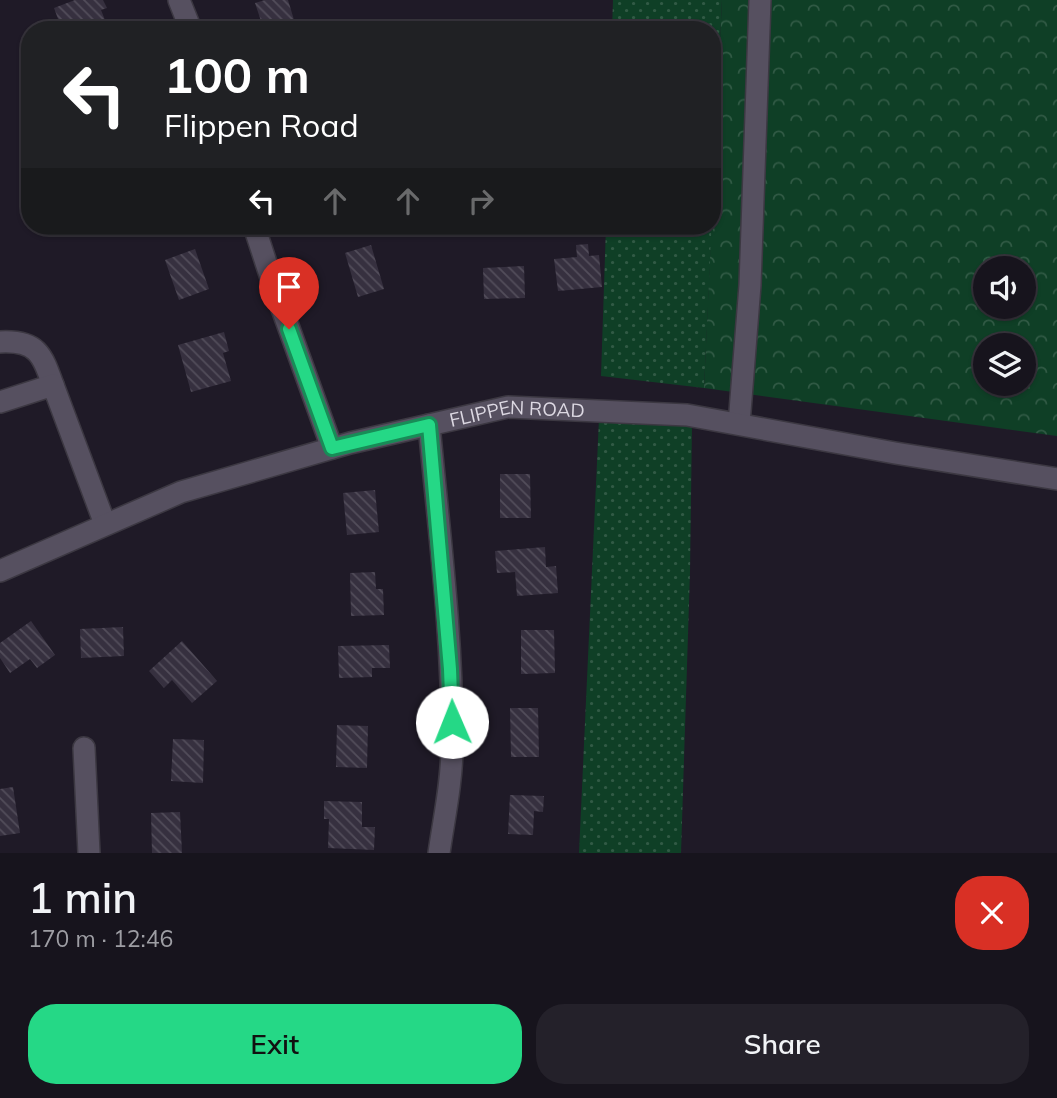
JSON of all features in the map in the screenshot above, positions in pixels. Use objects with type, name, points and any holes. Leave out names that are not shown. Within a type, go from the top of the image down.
[{"type":"street","points":[[179,0],[187,21]]},
{"type":"street","points":[[738,425],[750,285],[761,0]]},
{"type":"street","points":[[257,235],[332,448]]},
{"type":"street","points":[[0,342],[16,342],[28,346],[38,351],[44,359],[105,524]]},
{"type":"street","points":[[0,402],[53,385]]},
{"type":"street","name":"FLIPPEN ROAD","points":[[0,571],[181,492],[332,448],[508,407],[687,415],[1057,479]]},
{"type":"street","points":[[429,425],[451,682],[452,749],[449,790],[439,853]]},
{"type":"street","points":[[83,748],[89,853]]},
{"type":"green space","points":[[613,0],[722,0],[721,22],[612,21]]},
{"type":"green space","points":[[722,0],[1057,0],[1057,436],[704,388],[711,235],[721,235]]},
{"type":"green space","points":[[606,235],[712,235],[704,388],[601,376]]},
{"type":"green space","points":[[599,419],[692,425],[681,853],[579,853]]},
{"type":"building","points":[[75,0],[103,0],[107,8],[101,10],[105,21],[59,21],[54,8]]},
{"type":"building","points":[[288,0],[294,21],[261,21],[255,3]]},
{"type":"building","points":[[588,244],[589,256],[599,255],[602,287],[558,291],[554,259],[577,257],[576,245]]},
{"type":"building","points":[[371,245],[384,289],[358,297],[345,253]]},
{"type":"building","points":[[195,249],[209,289],[179,300],[165,260]]},
{"type":"building","points":[[524,266],[525,298],[484,299],[483,268]]},
{"type":"building","points":[[224,332],[229,351],[223,353],[231,381],[191,392],[178,345]]},
{"type":"building","points":[[500,474],[530,474],[531,518],[500,518]]},
{"type":"building","points":[[375,490],[379,532],[347,535],[343,493]]},
{"type":"building","points":[[545,547],[546,567],[556,566],[558,593],[517,596],[515,572],[497,573],[495,551]]},
{"type":"building","points":[[375,572],[376,589],[383,589],[384,615],[351,616],[350,573]]},
{"type":"building","points":[[31,621],[55,655],[37,668],[30,659],[10,673],[0,658],[0,643]]},
{"type":"building","points":[[123,627],[124,656],[81,658],[80,629]]},
{"type":"building","points":[[521,630],[554,630],[555,673],[521,674]]},
{"type":"building","points":[[182,641],[217,681],[192,703],[172,680],[164,688],[149,671]]},
{"type":"building","points":[[389,645],[390,668],[372,668],[372,677],[339,678],[338,646]]},
{"type":"building","points":[[510,708],[538,708],[539,757],[511,757]]},
{"type":"building","points":[[337,725],[368,726],[367,768],[336,767]]},
{"type":"building","points":[[173,739],[204,740],[203,783],[171,781]]},
{"type":"building","points":[[13,787],[20,833],[0,836],[0,789]]},
{"type":"building","points":[[510,795],[544,796],[543,812],[534,811],[533,835],[508,834]]},
{"type":"building","points":[[324,801],[362,802],[362,827],[375,827],[374,850],[328,848],[329,819],[324,819]]},
{"type":"building","points":[[180,812],[182,853],[152,853],[151,813]]},
{"type":"route","points":[[289,329],[332,448],[429,425],[452,722]]}]
